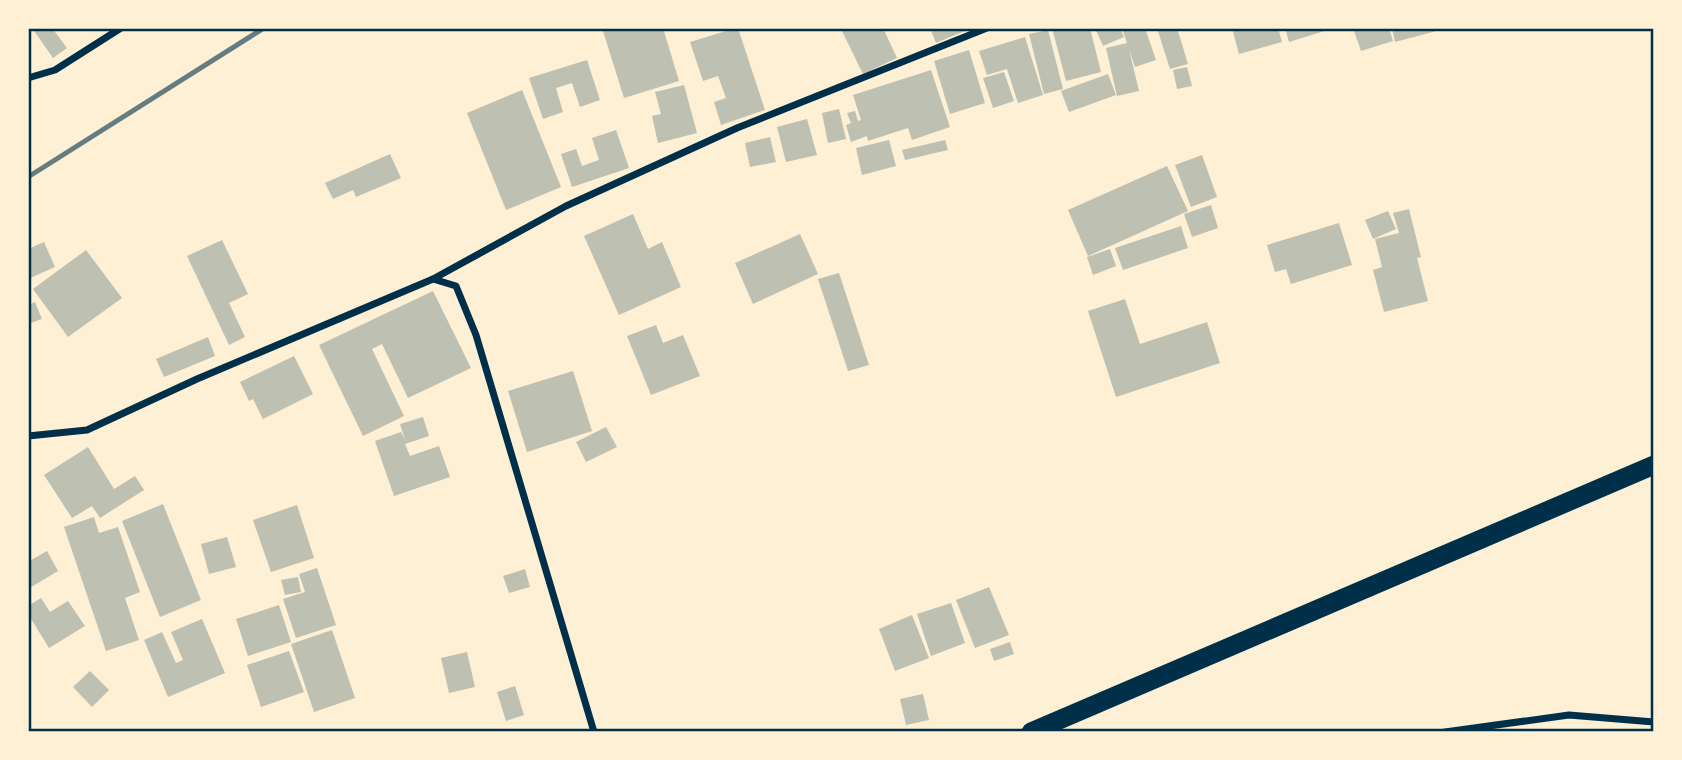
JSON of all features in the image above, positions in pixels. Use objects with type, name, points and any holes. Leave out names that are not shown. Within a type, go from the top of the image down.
[{"type":"highway","points":[[1031,732],[1654,464]]},
{"type":"street","points":[[28,78],[55,70],[121,28]]},
{"type":"street","points":[[28,436],[88,430],[197,379],[433,279],[566,206],[737,128],[988,28]]},
{"type":"street","points":[[433,279],[456,286],[476,335],[594,732]]},
{"type":"street","points":[[1446,732],[1569,715],[1654,722]]},
{"type":"building","points":[[32,28],[52,28],[67,48],[53,58]]},
{"type":"building","points":[[612,28],[663,28],[679,81],[624,98],[603,31]]},
{"type":"building","points":[[736,28],[765,110],[721,125],[714,102],[726,98],[718,76],[703,81],[690,42]]},
{"type":"building","points":[[883,28],[897,58],[863,74],[841,29]]},
{"type":"building","points":[[930,28],[966,28],[967,30],[936,43]]},
{"type":"building","points":[[1052,28],[1090,28],[1101,72],[1066,81]]},
{"type":"building","points":[[1095,28],[1120,28],[1124,37],[1103,46]]},
{"type":"building","points":[[1122,28],[1145,28],[1156,60],[1135,67],[1129,49],[1139,91],[1117,96],[1106,48],[1127,43]]},
{"type":"building","points":[[1157,28],[1177,28],[1188,64],[1170,69]]},
{"type":"building","points":[[1232,28],[1278,28],[1282,42],[1239,54]]},
{"type":"building","points":[[1285,28],[1331,28],[1331,29],[1289,42]]},
{"type":"building","points":[[1353,28],[1389,28],[1393,41],[1361,51]]},
{"type":"building","points":[[1392,28],[1444,28],[1444,29],[1395,42]]},
{"type":"building","points":[[1048,30],[1063,89],[1044,94],[1029,34]]},
{"type":"building","points":[[1025,37],[1043,95],[1018,103],[1007,69],[987,75],[979,51]]},
{"type":"building","points":[[969,50],[985,103],[950,114],[934,61]]},
{"type":"building","points":[[587,60],[600,100],[580,107],[572,83],[556,88],[563,112],[543,119],[529,78]]},
{"type":"building","points":[[1187,67],[1192,86],[1177,89],[1173,70]]},
{"type":"building","points":[[931,70],[950,127],[912,140],[908,128],[868,141],[867,136],[851,142],[846,125],[851,123],[847,113],[855,111],[858,121],[861,120],[853,95]]},
{"type":"building","points":[[1004,72],[1014,101],[993,108],[983,78]]},
{"type":"building","points":[[1108,74],[1116,95],[1069,112],[1061,91]]},
{"type":"building","points":[[684,85],[697,133],[658,143],[652,116],[661,114],[655,92]]},
{"type":"building","points":[[522,90],[561,187],[506,210],[467,113]]},
{"type":"building","points":[[839,109],[846,139],[828,143],[822,113]]},
{"type":"building","points":[[807,119],[817,155],[786,162],[777,127]]},
{"type":"building","points":[[616,130],[629,168],[572,187],[561,154],[576,149],[582,166],[599,160],[592,138]]},
{"type":"building","points":[[770,137],[776,162],[750,167],[745,143]]},
{"type":"building","points":[[889,140],[896,166],[862,175],[856,148]]},
{"type":"building","points":[[945,140],[948,150],[905,160],[902,150]]},
{"type":"building","points":[[390,154],[401,178],[356,197],[353,190],[333,199],[325,183]]},
{"type":"building","points":[[1202,155],[1217,197],[1191,207],[1175,165]]},
{"type":"building","points":[[1167,166],[1188,211],[1088,256],[1068,210]]},
{"type":"building","points":[[1211,205],[1218,228],[1192,237],[1184,214]]},
{"type":"building","points":[[1409,209],[1428,301],[1384,312],[1373,270],[1382,267],[1375,239],[1399,233],[1393,213]]},
{"type":"building","points":[[1388,211],[1396,229],[1373,239],[1365,220]]},
{"type":"building","points":[[633,214],[648,249],[662,242],[681,287],[619,315],[584,236]]},
{"type":"building","points":[[1339,223],[1352,265],[1291,284],[1286,269],[1275,272],[1267,245]]},
{"type":"building","points":[[1181,226],[1188,248],[1123,270],[1115,248]]},
{"type":"building","points":[[800,234],[818,274],[753,304],[735,263]]},
{"type":"building","points":[[222,240],[248,294],[229,303],[245,337],[229,345],[187,256]]},
{"type":"building","points":[[44,242],[55,267],[28,279],[28,249]]},
{"type":"building","points":[[1110,249],[1116,266],[1093,275],[1087,257]]},
{"type":"building","points":[[86,250],[122,298],[68,337],[33,289]]},
{"type":"building","points":[[839,273],[869,365],[848,371],[818,279]]},
{"type":"building","points":[[433,291],[471,368],[408,398],[382,344],[372,349],[404,416],[363,436],[319,345]]},
{"type":"building","points":[[1125,299],[1140,344],[1207,322],[1220,363],[1116,397],[1088,311]]},
{"type":"building","points":[[35,302],[42,319],[28,324],[28,305]]},
{"type":"building","points":[[656,325],[663,343],[683,335],[700,376],[651,395],[627,336]]},
{"type":"building","points":[[208,337],[215,356],[164,377],[156,359]]},
{"type":"building","points":[[294,356],[313,394],[263,419],[253,399],[249,401],[240,382]]},
{"type":"building","points":[[573,371],[592,431],[527,452],[508,391]]},
{"type":"building","points":[[423,417],[429,436],[405,444],[410,456],[439,446],[450,477],[394,496],[375,441],[401,432],[405,440],[400,424]]},
{"type":"building","points":[[606,427],[617,447],[586,462],[576,442]]},
{"type":"building","points":[[88,447],[114,489],[135,476],[144,490],[100,518],[92,506],[72,518],[44,475]]},
{"type":"building","points":[[163,504],[201,600],[160,617],[122,521]]},
{"type":"building","points":[[297,505],[314,558],[271,572],[253,520]]},
{"type":"building","points":[[94,517],[99,533],[118,527],[140,592],[125,598],[139,640],[106,651],[64,527]]},
{"type":"building","points":[[227,537],[236,567],[209,574],[201,544]]},
{"type":"building","points":[[47,551],[58,571],[28,589],[28,562]]},
{"type":"building","points":[[317,568],[336,625],[296,638],[283,599],[305,592],[299,574]]},
{"type":"building","points":[[525,569],[530,587],[509,593],[503,576]]},
{"type":"building","points":[[298,577],[301,592],[285,595],[281,580]]},
{"type":"building","points":[[989,587],[1009,635],[975,648],[956,600]]},
{"type":"building","points":[[41,598],[50,612],[68,601],[85,626],[49,648],[28,614],[28,606]]},
{"type":"building","points":[[951,603],[965,643],[931,656],[917,614]]},
{"type":"building","points":[[279,605],[291,642],[248,656],[236,619]]},
{"type":"building","points":[[912,615],[929,658],[895,671],[879,629]]},
{"type":"building","points":[[202,619],[225,673],[168,697],[144,640],[162,632],[176,663],[183,660],[171,632]]},
{"type":"building","points":[[332,630],[355,698],[314,712],[291,644]]},
{"type":"building","points":[[1010,642],[1014,654],[994,661],[990,649]]},
{"type":"building","points":[[289,651],[304,692],[261,707],[247,665]]},
{"type":"building","points":[[467,652],[475,687],[449,693],[441,658]]},
{"type":"building","points":[[90,671],[109,690],[92,707],[73,687]]},
{"type":"building","points":[[515,686],[524,715],[506,721],[497,692]]},
{"type":"building","points":[[923,694],[929,720],[906,725],[900,699]]},
{"type":"railway","points":[[28,177],[264,28]]}]
